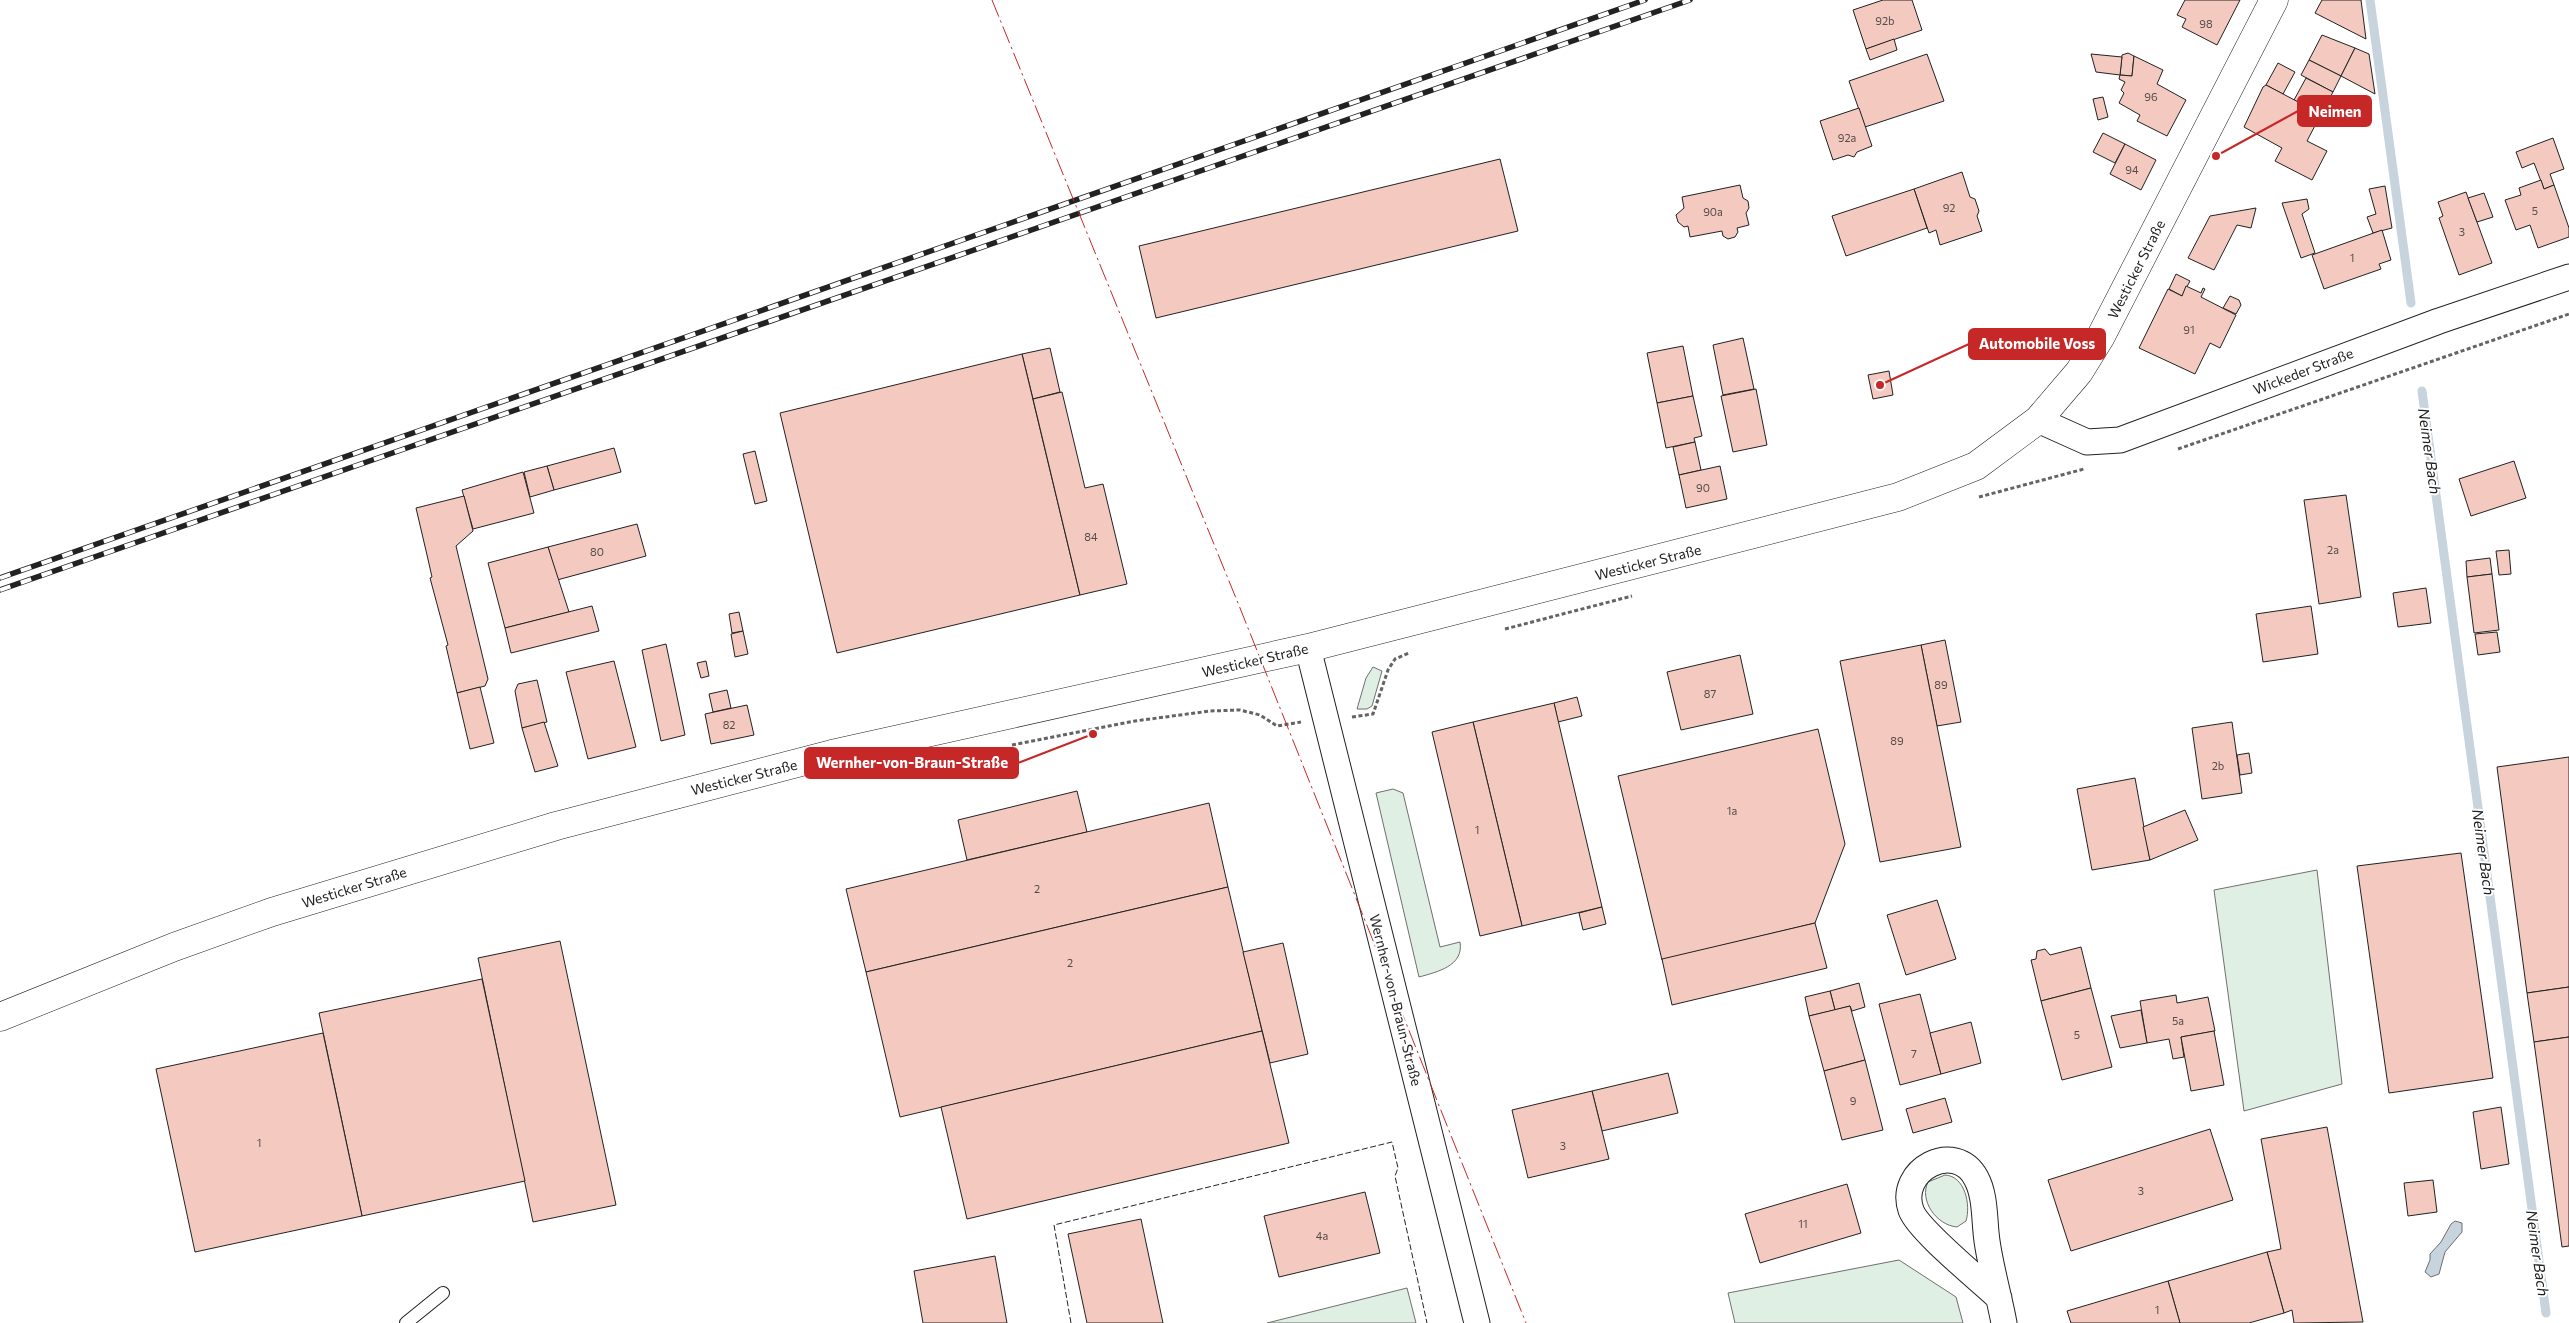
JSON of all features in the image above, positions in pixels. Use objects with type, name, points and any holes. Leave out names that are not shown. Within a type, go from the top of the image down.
[{"type":"main road","name":"Westicker Straße","points":[[0,1017],[165,950],[272,912],[556,826],[832,754],[1308,648],[1898,498],[1976,466],[2038,420],[2079,372],[2100,338],[2274,0]]},
{"type":"street","name":"Wickeder Straße","points":[[2038,420],[2087,442],[2120,440],[2438,320],[2569,277]]},
{"type":"street","name":"Wernher-von-Braun-Straße","points":[[1308,648],[1477,1323]]},
{"type":"street","points":[[1999,1298],[1924,1228],[1911,1211],[1908,1193],[1915,1175],[1930,1163],[1951,1159],[1966,1164],[1977,1179],[1983,1203],[1987,1241],[1999,1298],[2004,1323]]},
{"type":"lane","points":[[406,1323],[443,1293]]},
{"type":"path","points":[[1499,630],[1634,595]]},
{"type":"path","points":[[1002,746],[1135,721],[1210,711],[1240,710],[1260,715],[1277,726],[1326,718],[1373,714],[1388,670],[1395,659],[1411,652]]},
{"type":"green space","points":[[1373,667],[1382,671],[1372,706],[1367,709],[1357,709],[1366,678]]},
{"type":"green space","points":[[1393,789],[1403,793],[1440,947],[1460,942],[1458,957],[1454,962],[1434,973],[1419,977],[1376,793]]},
{"type":"green space","points":[[2317,870],[2342,1084],[2244,1111],[2214,890]]},
{"type":"green space","points":[[1945,1175],[1957,1180],[1965,1192],[1967,1200],[1966,1221],[1957,1227],[1942,1222],[1936,1217],[1928,1204],[1926,1196],[1928,1182]]},
{"type":"green space","points":[[1899,1260],[1956,1297],[1963,1323],[1735,1323],[1728,1293]]},
{"type":"green space","points":[[1407,1288],[1416,1323],[1267,1323]]},
{"type":"shaded area","points":[[2455,1221],[2462,1223],[2462,1232],[2445,1252],[2439,1274],[2431,1277],[2425,1272],[2430,1260],[2430,1254],[2441,1242],[2451,1224]]},
{"type":"building","points":[[1883,0],[1912,0],[1922,30],[1866,49],[1853,10]]},
{"type":"building","points":[[2185,0],[2240,0],[2217,45],[2182,27],[2186,19],[2177,15]]},
{"type":"building","points":[[2322,0],[2361,0],[2366,39],[2315,13]]},
{"type":"building","points":[[2322,35],[2355,48],[2341,76],[2309,60]]},
{"type":"building","points":[[1894,39],[1897,50],[1870,60],[1866,49]]},
{"type":"building","points":[[2355,48],[2369,54],[2375,94],[2341,76]]},
{"type":"building","points":[[2128,53],[2134,56],[2132,76],[2120,75],[2122,55]]},
{"type":"building","points":[[1927,54],[1944,101],[1865,127],[1849,81]]},
{"type":"building","points":[[2091,54],[2122,57],[2120,75],[2096,72]]},
{"type":"building","points":[[2134,56],[2163,70],[2157,84],[2186,100],[2167,136],[2137,121],[2140,115],[2119,103],[2124,93],[2121,90],[2125,82],[2119,79],[2120,75],[2132,76]]},
{"type":"building","points":[[2309,60],[2341,76],[2333,92],[2301,75]]},
{"type":"building","points":[[2278,63],[2295,72],[2283,94],[2266,85]]},
{"type":"building","points":[[2306,78],[2333,92],[2321,114],[2294,100]]},
{"type":"building","points":[[2266,85],[2321,114],[2307,141],[2327,151],[2312,180],[2275,161],[2282,148],[2244,127],[2263,87]]},
{"type":"building","points":[[2103,97],[2108,117],[2098,120],[2093,99]]},
{"type":"building","points":[[1859,108],[1872,146],[1857,152],[1854,157],[1848,155],[1833,160],[1820,121]]},
{"type":"building","points":[[2103,133],[2125,144],[2115,163],[2093,152]]},
{"type":"building","points":[[2553,138],[2564,169],[2550,174],[2554,185],[2544,189],[2534,163],[2522,168],[2516,152]]},
{"type":"building","points":[[2125,144],[2156,160],[2141,190],[2110,174]]},
{"type":"building","points":[[1500,159],[1518,231],[1156,318],[1139,246]]},
{"type":"building","points":[[1962,172],[1970,197],[1975,199],[1979,211],[1977,216],[1982,231],[1940,245],[1936,230],[1929,233],[1914,189]]},
{"type":"building","points":[[2541,180],[2544,189],[2554,185],[2569,228],[2569,237],[2538,248],[2530,225],[2516,230],[2505,200],[2521,195],[2519,188]]},
{"type":"building","points":[[1740,185],[1743,198],[1748,201],[1749,208],[1746,213],[1749,225],[1737,228],[1738,232],[1735,237],[1728,239],[1723,236],[1722,231],[1690,237],[1688,226],[1684,227],[1678,222],[1676,215],[1684,208],[1682,197]]},
{"type":"building","points":[[2385,186],[2392,228],[2373,233],[2367,217],[2376,214],[2369,189]]},
{"type":"building","points":[[1914,189],[1927,228],[1846,256],[1832,216]]},
{"type":"building","points":[[2466,192],[2492,263],[2459,275],[2439,218],[2443,216],[2438,202]]},
{"type":"building","points":[[2484,193],[2493,217],[2477,222],[2468,198]]},
{"type":"building","points":[[2307,199],[2309,209],[2302,214],[2315,253],[2301,258],[2282,203]]},
{"type":"building","points":[[2256,208],[2251,228],[2237,225],[2214,270],[2188,258],[2210,216]]},
{"type":"building","points":[[2382,230],[2391,260],[2379,264],[2381,269],[2324,289],[2312,255]]},
{"type":"building","points":[[2176,274],[2190,281],[2182,296],[2169,289]]},
{"type":"building","points":[[2186,286],[2201,293],[2203,288],[2205,289],[2201,297],[2236,315],[2220,348],[2210,343],[2195,374],[2139,348],[2168,289],[2182,296]]},
{"type":"building","points":[[2230,296],[2239,300],[2241,305],[2236,314],[2223,308]]},
{"type":"building","points":[[1743,338],[1754,389],[1723,395],[1713,345]]},
{"type":"building","points":[[1683,346],[1693,396],[1657,403],[1647,353]]},
{"type":"building","points":[[1050,348],[1060,392],[1033,399],[1022,354]]},
{"type":"building","points":[[1022,354],[1080,595],[837,653],[780,413]]},
{"type":"building","points":[[1889,371],[1893,395],[1873,399],[1868,375]]},
{"type":"building","points":[[1756,389],[1767,445],[1733,452],[1721,396]]},
{"type":"building","points":[[1062,392],[1085,488],[1103,484],[1127,584],[1080,595],[1033,399]]},
{"type":"building","points":[[1693,396],[1702,436],[1694,438],[1695,442],[1666,448],[1657,403]]},
{"type":"building","points":[[1695,442],[1701,470],[1679,475],[1673,447]]},
{"type":"building","points":[[614,448],[621,472],[554,490],[547,466]]},
{"type":"building","points":[[755,451],[767,501],[755,504],[743,454]]},
{"type":"building","points":[[2514,461],[2526,498],[2471,516],[2459,479]]},
{"type":"building","points":[[547,466],[554,490],[530,497],[524,472]]},
{"type":"building","points":[[1720,466],[1727,499],[1686,508],[1679,475]]},
{"type":"building","points":[[523,472],[534,513],[473,529],[462,490]]},
{"type":"building","points":[[2346,495],[2361,597],[2319,604],[2304,500]]},
{"type":"building","points":[[464,496],[473,531],[456,546],[488,679],[485,686],[457,693],[446,646],[448,645],[430,578],[432,577],[416,508]]},
{"type":"building","points":[[637,524],[646,556],[557,580],[548,547]]},
{"type":"building","points":[[548,547],[569,612],[505,628],[488,563]]},
{"type":"building","points":[[2509,550],[2511,574],[2499,575],[2496,551]]},
{"type":"building","points":[[2490,558],[2492,574],[2467,577],[2466,561]]},
{"type":"building","points":[[2492,574],[2499,630],[2474,633],[2467,577]]},
{"type":"building","points":[[2426,588],[2431,623],[2398,627],[2393,593]]},
{"type":"building","points":[[592,606],[599,631],[511,653],[505,628]]},
{"type":"building","points":[[2311,606],[2318,654],[2263,662],[2256,614]]},
{"type":"building","points":[[739,612],[743,631],[732,633],[729,614]]},
{"type":"building","points":[[743,631],[748,654],[735,657],[731,634]]},
{"type":"building","points":[[2497,632],[2500,652],[2478,655],[2475,634]]},
{"type":"building","points":[[1945,640],[1961,722],[1937,726],[1921,645]]},
{"type":"building","points":[[666,644],[685,735],[661,741],[642,650]]},
{"type":"building","points":[[1921,645],[1961,847],[1880,862],[1840,661]]},
{"type":"building","points":[[1740,655],[1753,714],[1681,730],[1667,672]]},
{"type":"building","points":[[614,661],[636,747],[588,759],[566,672]]},
{"type":"building","points":[[706,661],[709,676],[701,678],[697,663]]},
{"type":"building","points":[[537,680],[547,722],[522,728],[515,691],[518,684]]},
{"type":"building","points":[[480,687],[494,743],[470,749],[457,693]]},
{"type":"building","points":[[727,690],[731,708],[713,712],[709,694]]},
{"type":"building","points":[[1577,697],[1582,716],[1558,722],[1554,703]]},
{"type":"building","points":[[1554,703],[1602,907],[1522,926],[1473,722]]},
{"type":"building","points":[[747,705],[754,735],[711,744],[705,714]]},
{"type":"building","points":[[544,722],[558,766],[535,772],[522,728]]},
{"type":"building","points":[[1473,722],[1522,926],[1480,936],[1432,732]]},
{"type":"building","points":[[2232,722],[2242,793],[2202,799],[2192,728]]},
{"type":"building","points":[[1818,729],[1845,844],[1815,923],[1662,960],[1618,776]]},
{"type":"building","points":[[2249,753],[2252,773],[2240,775],[2237,755]]},
{"type":"building","points":[[2569,757],[2569,987],[2527,993],[2497,767]]},
{"type":"building","points":[[2135,778],[2150,860],[2092,870],[2077,789]]},
{"type":"building","points":[[1077,791],[1087,832],[967,860],[958,820]]},
{"type":"building","points":[[1209,803],[1228,887],[866,972],[846,889]]},
{"type":"building","points":[[2185,810],[2198,840],[2150,860],[2143,827]]},
{"type":"building","points":[[2461,853],[2493,1078],[2389,1093],[2357,866]]},
{"type":"building","points":[[1228,887],[1262,1031],[900,1117],[866,972]]},
{"type":"building","points":[[1937,900],[1956,959],[1906,975],[1887,915]]},
{"type":"building","points":[[1602,907],[1606,924],[1583,930],[1579,913]]},
{"type":"building","points":[[1815,923],[1827,968],[1672,1005],[1662,959]]},
{"type":"building","points":[[560,941],[616,1205],[533,1222],[478,958]]},
{"type":"building","points":[[1283,943],[1308,1054],[1270,1063],[1243,952]]},
{"type":"building","points":[[2081,947],[2091,988],[2041,1001],[2031,960],[2036,959],[2037,951],[2045,949],[2050,955]]},
{"type":"building","points":[[482,979],[525,1181],[362,1216],[319,1013]]},
{"type":"building","points":[[1859,983],[1865,1007],[1852,1011],[1850,1006],[1835,1010],[1830,991]]},
{"type":"building","points":[[2569,987],[2569,1037],[2534,1042],[2527,993]]},
{"type":"building","points":[[2091,988],[2112,1067],[2062,1080],[2041,1001]]},
{"type":"building","points":[[1830,991],[1835,1010],[1809,1016],[1805,997]]},
{"type":"building","points":[[1920,994],[1941,1074],[1900,1085],[1879,1004]]},
{"type":"building","points":[[2176,995],[2177,1003],[2208,997],[2215,1031],[2181,1037],[2184,1057],[2173,1059],[2169,1039],[2147,1043],[2140,1001]]},
{"type":"building","points":[[1850,1006],[1865,1060],[1824,1071],[1809,1016]]},
{"type":"building","points":[[2141,1010],[2147,1043],[2120,1048],[2111,1016]]},
{"type":"building","points":[[1971,1022],[1981,1063],[1941,1074],[1930,1033]]},
{"type":"building","points":[[1262,1031],[1289,1143],[967,1219],[941,1107]]},
{"type":"building","points":[[2214,1031],[2224,1085],[2191,1091],[2181,1037]]},
{"type":"building","points":[[323,1033],[362,1216],[195,1252],[156,1069]]},
{"type":"building","points":[[2569,1037],[2569,1246],[2562,1247],[2534,1042]]},
{"type":"building","points":[[1865,1060],[1883,1130],[1842,1140],[1824,1071]]},
{"type":"building","points":[[1668,1073],[1678,1113],[1602,1131],[1592,1091]]},
{"type":"building","points":[[1592,1091],[1609,1159],[1528,1178],[1512,1110]]},
{"type":"building","points":[[1945,1098],[1952,1122],[1913,1133],[1906,1109]]},
{"type":"building","points":[[2501,1107],[2509,1164],[2481,1169],[2473,1112]]},
{"type":"building","points":[[2327,1127],[2363,1322],[2294,1323],[2292,1310],[2284,1313],[2267,1252],[2281,1249],[2261,1139]]},
{"type":"building","points":[[2210,1129],[2233,1200],[2071,1251],[2048,1180]]},
{"type":"building","points":[[2433,1180],[2437,1212],[2408,1216],[2404,1183]]},
{"type":"building","points":[[1847,1184],[1861,1233],[1760,1263],[1745,1214]]},
{"type":"building","points":[[1365,1192],[1380,1253],[1279,1277],[1264,1216]]},
{"type":"building","points":[[1141,1219],[1163,1323],[1087,1323],[1068,1234]]},
{"type":"building","points":[[2267,1252],[2284,1313],[2249,1323],[2180,1323],[2168,1281]]},
{"type":"building","points":[[995,1256],[1007,1323],[923,1323],[914,1271]]},
{"type":"building","points":[[2168,1281],[2180,1323],[2071,1323],[2067,1311]]},
{"type":"waterway","name":"Neimer Bach","points":[[2370,0],[2411,303]]},
{"type":"waterway","name":"Neimer Bach","points":[[2422,391],[2546,1313]]},
{"type":"railway","points":[[0,578],[1645,0]]},
{"type":"railway","points":[[0,590],[1690,0]]},
{"type":"fence","points":[[1071,1323],[1054,1225],[1392,1142],[1398,1168],[1395,1176],[1427,1323]]},
{"type":"power","points":[[992,0],[1240,608],[1526,1323]]},
{"type":"place","name":"Neimen","points":[[2216,156]]},
{"type":"place","name":"Automobile Voss","points":[[1880,385]]},
{"type":"place","name":"Wernher-von-Braun-Straße","points":[[1093,734]]}]
